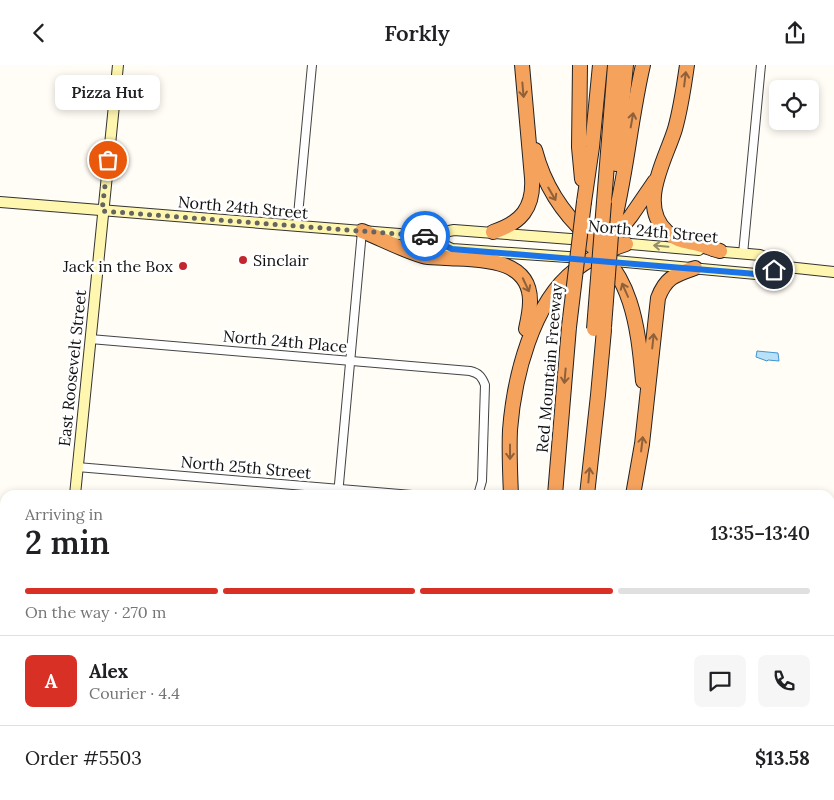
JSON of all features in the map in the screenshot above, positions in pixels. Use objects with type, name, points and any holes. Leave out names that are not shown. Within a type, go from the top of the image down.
[{"type":"highway","points":[[493,233],[505,229],[520,218],[529,205],[532,196],[522,65]]},
{"type":"highway","points":[[580,65],[579,147],[584,202]]},
{"type":"highway","name":"Red Mountain Freeway","points":[[555,490],[569,327],[592,147],[600,65]]},
{"type":"highway","points":[[612,202],[615,65]]},
{"type":"highway","points":[[599,330],[626,65]]},
{"type":"highway","points":[[587,490],[598,395],[599,249],[627,145],[643,65]]},
{"type":"highway","points":[[687,65],[677,120],[658,176],[653,202],[654,211],[660,225],[680,241],[697,243],[720,251]]},
{"type":"highway","points":[[526,115],[538,162],[549,189],[556,201],[599,249],[617,274],[631,306],[639,341],[645,407]]},
{"type":"highway","points":[[516,385],[532,330],[548,299],[573,271],[599,249],[631,216],[658,176]]},
{"type":"highway","points":[[362,231],[423,256],[503,264],[515,270],[527,285],[530,302],[510,431],[511,490]]},
{"type":"highway","points":[[599,249],[626,244]]},
{"type":"highway","points":[[599,249],[623,262]]},
{"type":"highway","points":[[634,490],[642,444],[658,298],[662,287],[668,280],[680,273],[695,268]]},
{"type":"main road","name":"East Roosevelt Street","points":[[75,490],[118,65]]},
{"type":"main road","name":"North 24th Street","points":[[0,202],[297,227],[424,235],[454,230],[493,233],[599,249]]},
{"type":"main road","name":"North 24th Street","points":[[424,235],[452,249],[599,249]]},
{"type":"main road","name":"North 24th Street","points":[[626,244],[760,255],[787,267],[834,272]]},
{"type":"main road","name":"North 24th Street","points":[[623,262],[756,274],[787,267]]},
{"type":"street","points":[[297,227],[312,65]]},
{"type":"street","points":[[744,254],[761,65]]},
{"type":"street","points":[[338,490],[362,231]]},
{"type":"street","name":"North 24th Place","points":[[90,339],[478,373],[483,378],[485,385],[482,481],[479,490]]},
{"type":"street","name":"North 25th Street","points":[[77,467],[317,490]]},
{"type":"water","points":[[757,351],[778,353],[779,361],[767,361],[756,357]]},
{"type":"way so far","points":[[108,160],[102,211],[425,236]]},
{"type":"place","name":"Pizza Hut","points":[[108,160]]},
{"type":"place","name":"Sinclair","points":[[243,260]]},
{"type":"place","name":"Jack in the Box","points":[[183,266]]},
{"type":"route","points":[[425,236],[452,249],[582,258],[756,274],[774,270]]}]
